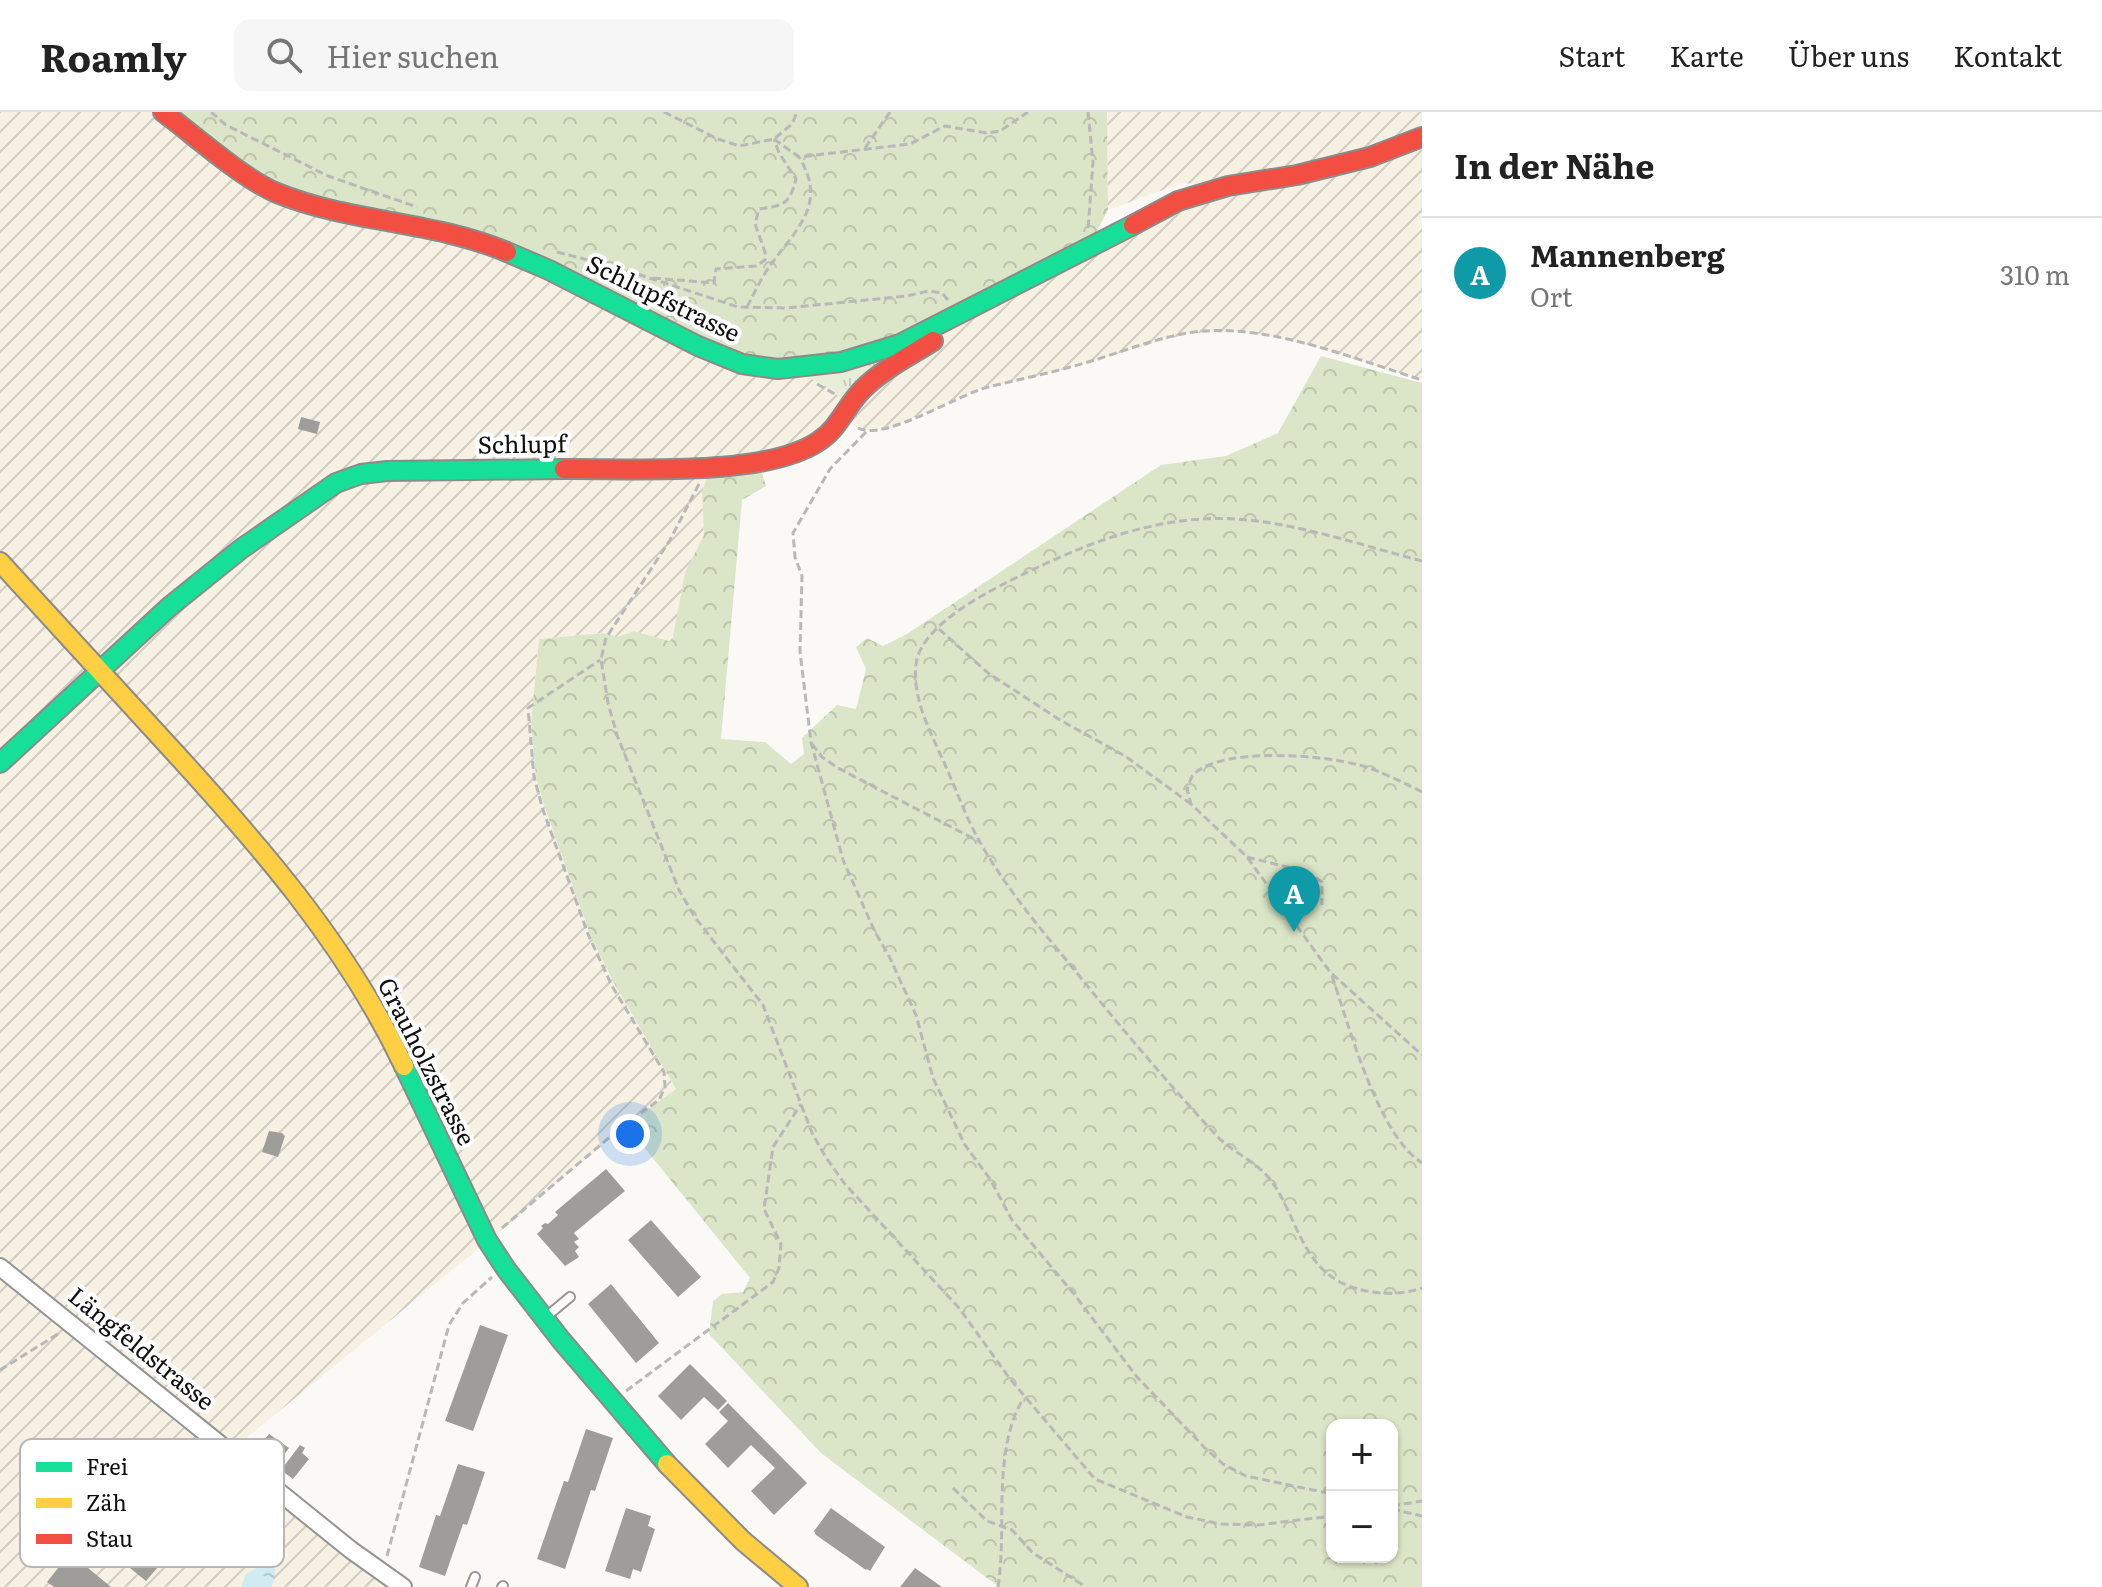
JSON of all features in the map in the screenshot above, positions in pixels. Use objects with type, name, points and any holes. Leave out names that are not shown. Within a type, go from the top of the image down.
[{"type":"street","name":"Schlupfstrasse","points":[[163,112],[274,192],[311,205],[478,240],[536,263],[698,346],[742,364],[788,368],[841,362],[900,344],[1178,201],[1228,186],[1297,175],[1370,157],[1422,137]]},
{"type":"street","name":"Schlupf","points":[[0,763],[100,669],[233,553],[329,488],[354,476],[403,471],[709,467],[768,462],[791,456],[808,449],[831,433],[865,386],[941,336],[953,316]]},
{"type":"street","name":"Grauholzstrasse","points":[[0,562],[257,845],[336,946],[389,1034],[487,1240],[544,1318],[692,1489],[743,1541],[798,1587]]},
{"type":"street","name":"Längfeldstrasse","points":[[0,1267],[214,1439]]},
{"type":"street","name":"Längfeldstrasse","points":[[284,1496],[403,1587]]},
{"type":"lane","points":[[544,1318],[570,1297]]},
{"type":"lane","points":[[471,1587],[475,1577]]},
{"type":"path","points":[[211,112],[226,125],[328,176],[420,208]]},
{"type":"path","points":[[664,112],[739,146],[774,139],[792,124],[797,112]]},
{"type":"path","points":[[865,148],[890,112]]},
{"type":"path","points":[[799,157],[910,144],[945,126],[987,133],[1000,131],[1028,112]]},
{"type":"path","points":[[1087,250],[1093,162],[1088,112]]},
{"type":"path","points":[[747,307],[769,267],[805,218],[812,197],[809,173],[799,157],[774,139]]},
{"type":"path","points":[[647,278],[714,283],[716,269],[756,266],[765,260],[755,224],[759,209],[783,205],[791,196],[796,179],[774,139]]},
{"type":"path","points":[[545,249],[596,261],[738,307],[786,308],[935,291],[947,297],[953,316]]},
{"type":"path","points":[[664,328],[664,304],[671,287]]},
{"type":"path","points":[[1326,1493],[1246,1476],[1223,1464],[1137,1377],[1074,1294],[1012,1220],[990,1179],[965,1145],[933,1078],[916,1015],[843,860],[811,742],[800,652],[802,576],[795,557],[793,533],[830,469],[866,432],[890,428],[976,390],[1050,373],[1179,334],[1247,332],[1286,340],[1422,380]]},
{"type":"path","points":[[788,368],[798,378],[834,393],[844,414],[866,432]]},
{"type":"path","points":[[709,467],[664,549],[613,625],[603,646],[601,659],[608,703],[617,735],[679,890],[694,916],[763,1005],[801,1104],[825,1156],[844,1183],[959,1308],[1024,1397],[1095,1479],[1187,1517],[1221,1524],[1258,1525],[1326,1517]]},
{"type":"path","points":[[1422,561],[1272,523],[1202,519],[1126,532],[1066,554],[971,603],[938,628],[921,646],[916,661],[918,695],[926,721],[980,842],[1031,917],[1218,1138],[1268,1178],[1320,1268],[1340,1282],[1370,1292],[1403,1292],[1422,1288]]},
{"type":"path","points":[[938,628],[988,673],[1060,720],[1125,756],[1191,804],[1247,857],[1330,972],[1422,1055]]},
{"type":"path","points":[[487,1240],[615,1136],[623,1126],[655,1104],[665,1087],[664,1072],[612,986],[588,934],[534,777],[528,708],[601,659]]},
{"type":"path","points":[[811,742],[822,757],[838,768],[980,842]]},
{"type":"path","points":[[1191,804],[1187,789],[1193,774],[1210,764],[1237,758],[1329,758],[1362,766],[1422,792]]},
{"type":"path","points":[[1247,857],[1307,872],[1322,882],[1322,905]]},
{"type":"path","points":[[1330,972],[1368,1078],[1400,1144],[1422,1163]]},
{"type":"path","points":[[613,1400],[773,1282],[779,1268],[781,1244],[764,1209],[773,1147],[801,1104]]},
{"type":"path","points":[[382,1571],[449,1325],[463,1303],[493,1276],[506,1269]]},
{"type":"path","points":[[0,1370],[73,1325]]},
{"type":"path","points":[[998,1587],[1003,1527],[1002,1487],[1011,1426],[1024,1397]]},
{"type":"path","points":[[953,1488],[987,1521],[1016,1533],[1033,1553],[1086,1587]]},
{"type":"path","points":[[1398,1506],[1422,1501]]},
{"type":"path","points":[[1398,1509],[1422,1516]]},
{"type":"shaded area","points":[[0,112],[163,112],[478,241],[742,364],[1224,186],[1182,183],[1108,210],[1107,112],[1422,112],[1422,380],[1304,344],[1248,332],[1190,333],[1050,373],[976,390],[890,428],[866,432],[841,419],[831,433],[710,471],[702,492],[704,535],[685,573],[673,643],[634,631],[617,637],[604,633],[539,639],[531,723],[536,777],[545,808],[590,933],[615,985],[676,1089],[626,1125],[245,1439],[223,1439],[0,1261]]},
{"type":"shaded area","points":[[0,1273],[205,1439],[20,1439],[20,1567],[284,1567],[284,1502],[389,1587],[0,1587]]},
{"type":"green space","points":[[171,112],[1107,112],[1108,210],[1087,250],[898,335],[838,355],[772,362],[741,356],[524,252],[277,188]]},
{"type":"green space","points":[[896,351],[844,404],[828,388],[792,371]]},
{"type":"green space","points":[[1321,356],[1422,383],[1422,1587],[999,1587],[821,1453],[709,1334],[713,1301],[722,1294],[743,1292],[750,1278],[626,1125],[676,1089],[615,985],[590,934],[545,808],[536,777],[531,723],[539,639],[604,633],[617,637],[634,631],[672,642],[685,573],[704,535],[702,491],[710,471],[762,473],[766,486],[742,500],[721,739],[765,742],[791,764],[804,754],[802,738],[837,705],[856,709],[866,669],[856,647],[867,638],[883,646],[907,634],[1161,465],[1226,456],[1278,433]]},
{"type":"water","points":[[258,1567],[276,1569],[272,1587],[241,1587],[246,1574]]},
{"type":"building","points":[[301,417],[320,422],[317,434],[298,429]]},
{"type":"building","points":[[269,1131],[285,1136],[278,1157],[262,1152]]},
{"type":"building","points":[[606,1169],[625,1191],[574,1233],[579,1239],[574,1242],[579,1247],[575,1251],[579,1257],[565,1266],[537,1234],[543,1228],[541,1226],[558,1215],[555,1212]]},
{"type":"building","points":[[651,1220],[701,1277],[678,1297],[628,1240]]},
{"type":"building","points":[[611,1284],[659,1343],[636,1363],[588,1304]]},
{"type":"building","points":[[480,1325],[508,1335],[473,1431],[445,1421]]},
{"type":"building","points":[[690,1364],[727,1401],[718,1410],[704,1397],[681,1420],[658,1396]]},
{"type":"building","points":[[728,1403],[807,1483],[774,1515],[751,1491],[775,1468],[751,1445],[728,1468],[705,1444],[728,1421],[719,1412]]},
{"type":"building","points":[[586,1429],[613,1438],[595,1491],[591,1490],[565,1569],[537,1559]]},
{"type":"building","points":[[300,1445],[305,1448],[302,1453],[309,1459],[293,1479],[284,1472],[284,1466]]},
{"type":"building","points":[[458,1464],[485,1472],[445,1576],[419,1567],[436,1515],[440,1516]]},
{"type":"building","points":[[626,1508],[651,1516],[648,1526],[655,1529],[641,1572],[633,1569],[630,1579],[605,1571]]},
{"type":"building","points":[[831,1508],[885,1547],[870,1571],[816,1535],[814,1531]]},
{"type":"building","points":[[59,1567],[87,1567],[111,1587],[54,1587],[47,1582]]},
{"type":"building","points":[[129,1567],[158,1567],[146,1581]]},
{"type":"building","points":[[915,1568],[942,1587],[900,1587]]},
{"type":"traffic: fast","points":[[507,252],[698,346],[742,364],[778,369],[841,362],[900,344],[1133,225]]},
{"type":"traffic: fast","points":[[0,763],[169,607],[241,549],[336,483],[361,474],[387,471],[564,469]]},
{"type":"traffic: fast","points":[[404,1066],[487,1240],[506,1269],[561,1340],[667,1464]]},
{"type":"traffic: slow","points":[[0,562],[265,855],[327,935],[355,977],[404,1066]]},
{"type":"traffic: slow","points":[[667,1464],[743,1541],[798,1587]]},
{"type":"traffic: jam","points":[[163,112],[234,167],[277,193],[334,211],[451,234],[507,252]]},
{"type":"traffic: jam","points":[[1133,225],[1178,201],[1228,186],[1297,175],[1370,157],[1422,137]]},
{"type":"traffic: jam","points":[[564,469],[732,466],[795,453],[826,436],[856,396],[878,376],[933,341]]},
{"type":"place","name":"Mannenberg","points":[[1294,932]]}]
